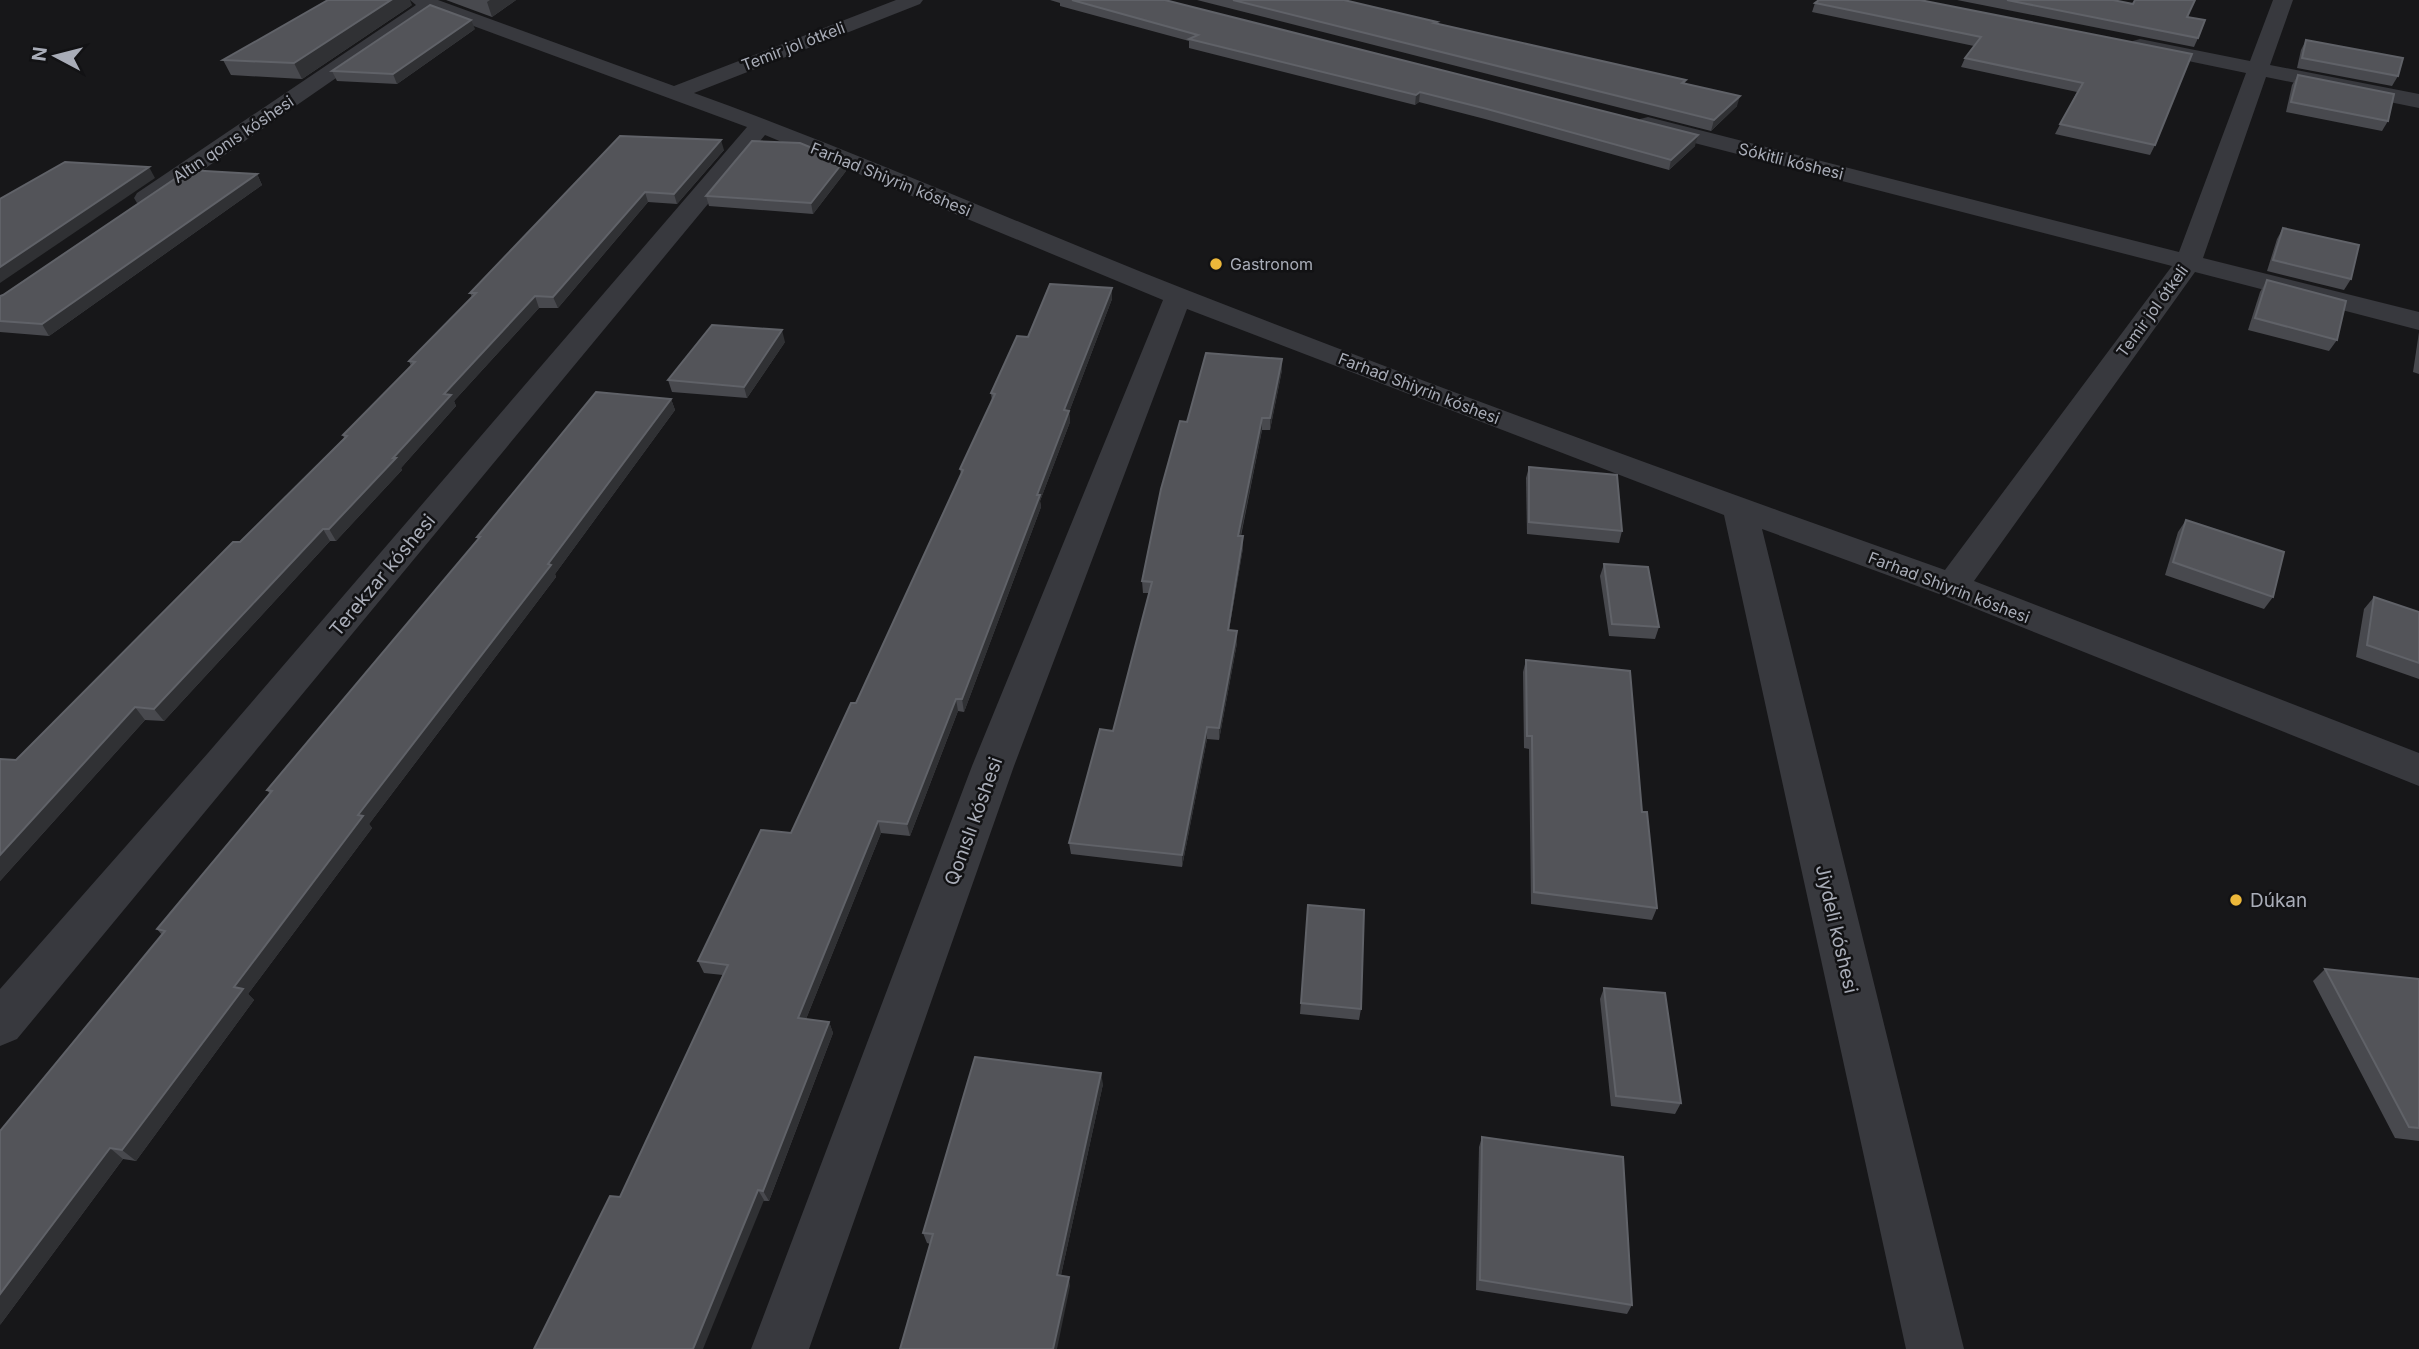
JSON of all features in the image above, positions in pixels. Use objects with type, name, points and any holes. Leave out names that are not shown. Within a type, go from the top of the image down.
[{"type":"street","name":"Temir jol ótkeli","points":[[674,93],[913,0]]},
{"type":"street","name":"Temir jol ótkeli","points":[[1952,586],[2188,262],[2283,0]]},
{"type":"street","name":"Farhad Shiyrin kóshesi","points":[[426,2],[761,125],[1178,296],[1740,509],[1952,586],[2419,770]]},
{"type":"street","name":"Altın qonıs kóshesi","points":[[125,213],[426,2]]},
{"type":"street","points":[[2113,40],[2419,101]]},
{"type":"street","name":"Sókitli kóshesi","points":[[1622,117],[2419,321]]},
{"type":"street","name":"Terekzar kóshesi","points":[[0,1024],[761,125]]},
{"type":"street","name":"Qonıslı kóshesi","points":[[780,1349],[993,766],[1178,296]]},
{"type":"street","name":"Jiydeli kóshesi","points":[[1740,509],[1935,1349]]},
{"type":"building","points":[[328,0],[391,0],[294,63],[223,60]]},
{"type":"building","points":[[1072,0],[1165,0],[1698,135],[1671,160],[1420,92],[1416,95],[1189,39],[1198,35]]},
{"type":"building","points":[[1233,0],[1344,0],[1686,80],[1682,83],[1740,96],[1714,120]]},
{"type":"building","points":[[1819,0],[1920,0],[2192,54],[2155,145],[2060,124],[2083,83],[1965,58],[1981,37],[1815,3]]},
{"type":"building","points":[[2007,0],[2113,0],[2133,4],[2135,0],[2195,0],[2187,17],[2205,20],[2198,38]]},
{"type":"building","points":[[430,5],[471,20],[393,74],[332,71]]},
{"type":"building","points":[[2306,40],[2403,58],[2398,76],[2302,58]]},
{"type":"building","points":[[2298,75],[2394,94],[2388,121],[2291,102]]},
{"type":"building","points":[[620,136],[721,140],[674,194],[645,192],[553,297],[535,296],[444,394],[451,395],[329,529],[323,529],[154,709],[135,707],[0,855],[0,759],[16,760],[233,542],[240,542],[347,436],[343,435],[415,362],[409,361],[476,293],[470,293]]},
{"type":"building","points":[[752,141],[800,143],[844,161],[811,203],[706,196]]},
{"type":"building","points":[[65,162],[149,167],[0,267],[0,199]]},
{"type":"building","points":[[188,170],[257,174],[42,324],[0,321],[0,296]]},
{"type":"building","points":[[2283,228],[2359,245],[2351,279],[2273,260]]},
{"type":"building","points":[[2267,280],[2346,301],[2337,340],[2255,318]]},
{"type":"building","points":[[1050,284],[1112,288],[1064,410],[1069,411],[1037,495],[1040,495],[962,699],[956,699],[907,824],[878,821],[798,1018],[829,1022],[763,1191],[758,1190],[693,1349],[534,1349],[610,1196],[620,1197],[728,965],[698,961],[761,830],[791,833],[851,703],[856,703],[963,470],[960,469],[995,394],[991,393],[1017,336],[1028,337]]},
{"type":"building","points":[[712,325],[782,330],[744,387],[668,380]]},
{"type":"building","points":[[1206,353],[1282,359],[1270,418],[1262,418],[1238,536],[1243,536],[1228,630],[1237,631],[1219,728],[1207,727],[1182,855],[1069,843],[1100,729],[1113,731],[1152,582],[1142,581],[1161,489],[1180,421],[1187,422]]},
{"type":"building","points":[[596,392],[671,399],[548,564],[551,565],[358,815],[363,816],[234,987],[243,989],[122,1150],[110,1148],[0,1294],[0,1131],[165,931],[157,929],[272,791],[267,790],[480,537],[477,537]]},
{"type":"building","points":[[1529,467],[1617,475],[1622,531],[1529,522]]},
{"type":"building","points":[[2186,520],[2284,552],[2273,597],[2173,562]]},
{"type":"building","points":[[1604,564],[1648,567],[1659,627],[1612,624]]},
{"type":"building","points":[[2374,597],[2419,612],[2419,663],[2367,645]]},
{"type":"building","points":[[1526,660],[1630,671],[1642,812],[1647,812],[1657,908],[1534,892],[1532,736],[1527,736]]},
{"type":"building","points":[[1308,905],[1364,910],[1361,1009],[1301,1003]]},
{"type":"building","points":[[2325,969],[2419,979],[2419,1128],[2409,1127]]},
{"type":"building","points":[[1604,988],[1665,993],[1681,1103],[1616,1096]]},
{"type":"building","points":[[975,1057],[1101,1073],[1057,1275],[1069,1277],[1053,1349],[900,1349],[933,1234],[923,1233]]},
{"type":"building","points":[[1482,1137],[1623,1157],[1632,1305],[1480,1280]]},
{"type":"place","name":"Gastronom","points":[[1216,264]]},
{"type":"place","name":"Dúkan","points":[[2236,900]]}]
